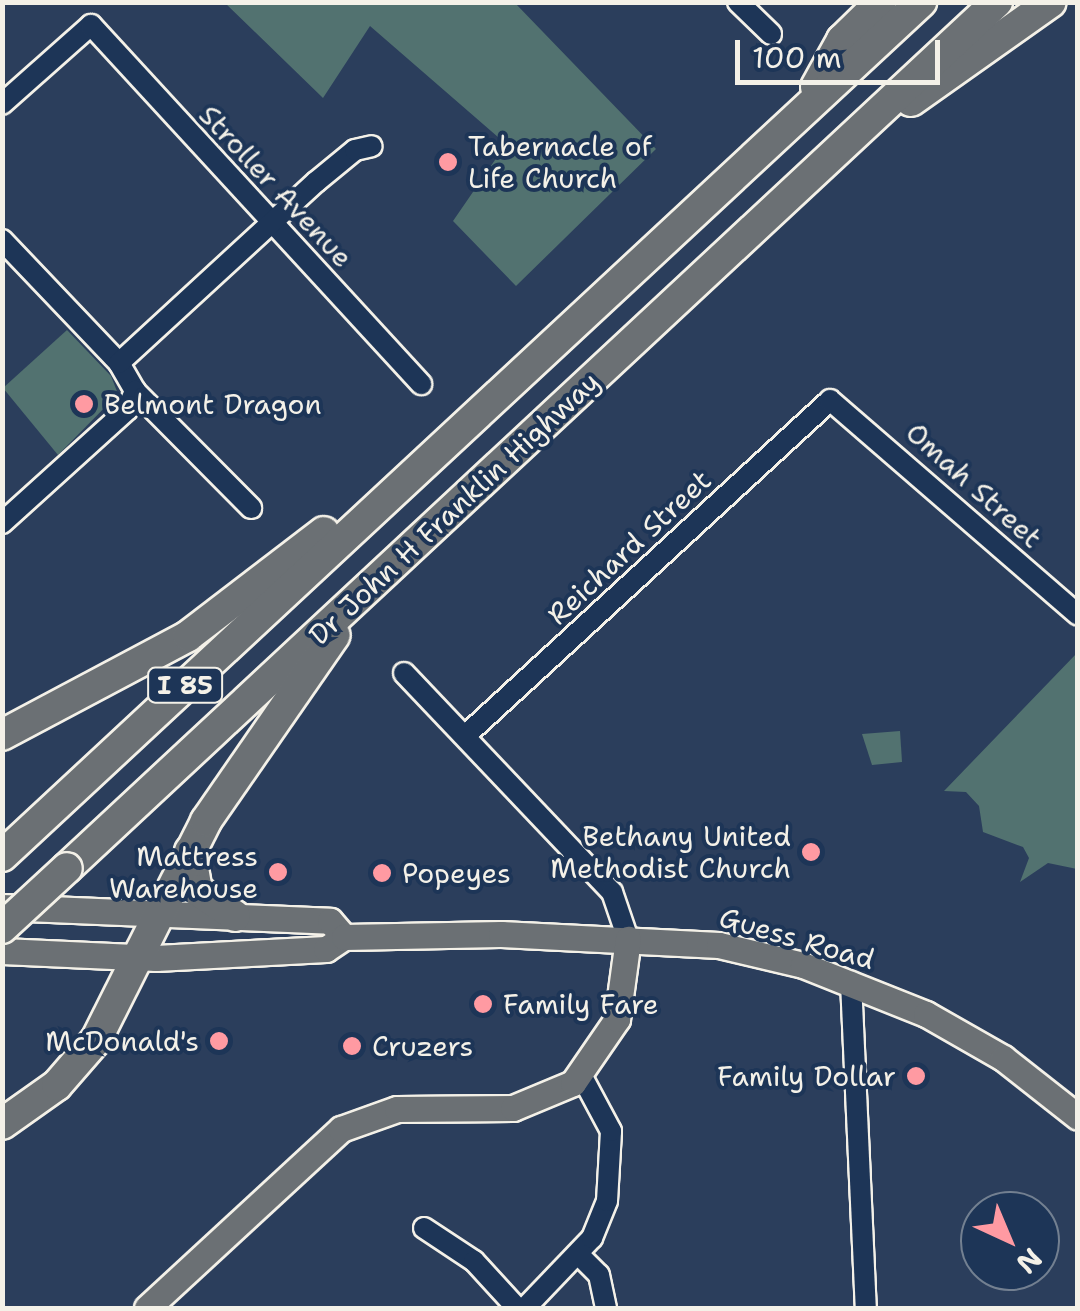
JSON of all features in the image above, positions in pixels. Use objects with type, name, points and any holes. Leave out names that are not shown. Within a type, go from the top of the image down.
[{"type":"highway","points":[[804,111],[842,40],[880,2]]},
{"type":"highway","name":"I 85","points":[[2,856],[921,2]]},
{"type":"highway","name":"I 85","points":[[841,148],[996,2]]},
{"type":"highway","points":[[841,148],[1051,2]]},
{"type":"highway","name":"Dr John H Franklin Highway","points":[[2,928],[841,148]]},
{"type":"highway","points":[[2,735],[188,636],[319,534],[368,515]]},
{"type":"highway","points":[[2,1124],[84,1057],[140,957],[190,852],[368,588]]},
{"type":"highway","points":[[190,852],[197,890],[235,916]]},
{"type":"main road","name":"Guess Road","points":[[2,907],[330,921],[344,937]]},
{"type":"main road","name":"Guess Road","points":[[2,951],[140,957],[326,948],[344,937],[628,939],[744,949],[851,982],[988,1049],[1078,1116]]},
{"type":"main road","points":[[147,1308],[342,1128],[398,1109],[513,1108],[545,1099],[581,1075],[616,1020],[628,939]]},
{"type":"street","points":[[738,2],[771,34]]},
{"type":"street","name":"Stroller Avenue","points":[[2,104],[91,26],[421,384]]},
{"type":"street","points":[[119,363],[355,150],[372,146]]},
{"type":"street","points":[[2,240],[119,363],[135,391],[251,508]]},
{"type":"street","points":[[2,523],[128,410],[135,391]]},
{"type":"street","name":"Omah Street","points":[[830,400],[1078,615]]},
{"type":"street","name":"Reichard Street","points":[[465,736],[830,400]]},
{"type":"street","points":[[404,673],[612,892],[628,939]]},
{"type":"street","points":[[851,982],[866,1308]]},
{"type":"street","points":[[525,1308],[579,1255],[602,1218],[614,1150],[605,1113],[581,1075]]},
{"type":"street","points":[[424,1228],[474,1261],[517,1308]]},
{"type":"street","points":[[579,1255],[599,1274],[606,1308]]},
{"type":"green space","points":[[225,3],[515,3],[656,149],[516,286],[453,221],[506,144],[370,26],[323,98]]},
{"type":"green space","points":[[67,330],[111,376],[118,394],[58,455],[3,388]]},
{"type":"green space","points":[[1077,653],[1077,869],[1048,863],[1020,882],[1029,858],[1023,847],[983,832],[979,806],[966,792],[944,791]]},
{"type":"green space","points":[[900,731],[902,762],[872,765],[862,734]]},
{"type":"place","name":"Tabernacle of Life Church","points":[[448,162]]},
{"type":"place","name":"Belmont Dragon","points":[[84,404]]},
{"type":"place","name":"Bethany United Methodist Church","points":[[811,852]]},
{"type":"place","name":"Mattress Warehouse","points":[[278,872]]},
{"type":"place","name":"Popeyes","points":[[382,873]]},
{"type":"place","name":"Family Fare","points":[[483,1004]]},
{"type":"place","name":"McDonald's","points":[[219,1041]]},
{"type":"place","name":"Cruzers","points":[[352,1046]]},
{"type":"place","name":"Family Dollar","points":[[916,1076]]}]
